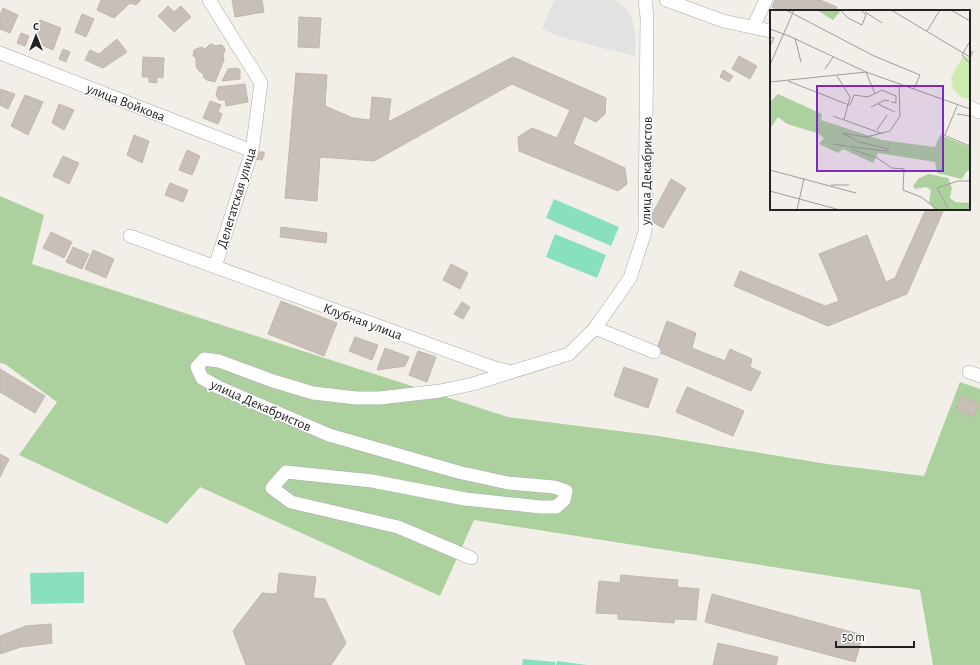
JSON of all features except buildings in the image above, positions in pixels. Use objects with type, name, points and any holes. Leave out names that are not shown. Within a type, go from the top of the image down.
[{"type":"street","name":"Делегатская улица","points":[[209,0],[261,83],[252,151],[215,267]]},
{"type":"street","name":"улица Декабристов","points":[[471,558],[398,527],[291,502],[272,488],[286,472],[372,481],[465,499],[540,507],[556,507],[564,500],[566,491],[554,487],[508,483],[458,472],[329,435],[218,387],[202,378],[197,367],[204,359],[219,361],[273,381],[313,393],[356,398],[380,398],[440,391],[473,384],[569,354],[595,328],[630,278],[645,232],[647,17],[645,0]]},
{"type":"street","points":[[666,0],[723,21],[770,31]]},
{"type":"street","points":[[754,27],[766,0]]},
{"type":"street","name":"улица Войкова","points":[[0,53],[252,151]]},
{"type":"street","points":[[970,107],[980,112]]},
{"type":"street","name":"Клубная улица","points":[[130,236],[495,368],[512,372]]},
{"type":"street","points":[[595,328],[654,352]]},
{"type":"green space","points":[[0,196],[44,215],[32,264],[508,417],[658,436],[827,464],[924,476],[960,382],[980,389],[980,665],[933,665],[920,590],[474,520],[440,596],[200,487],[167,524],[19,455],[57,402],[5,364],[0,363]]},
{"type":"green space","points":[[554,199],[619,227],[611,246],[546,218]]},
{"type":"green space","points":[[555,234],[606,255],[597,278],[546,257]]},
{"type":"green space","points":[[84,572],[84,603],[31,604],[30,573]]},
{"type":"green space","points":[[523,659],[555,662],[555,665],[522,665]]},
{"type":"green space","points":[[557,661],[587,665],[556,665]]},
{"type":"shaded area","points":[[554,0],[613,0],[619,2],[629,12],[633,22],[635,32],[635,56],[555,35],[542,29]]}]
